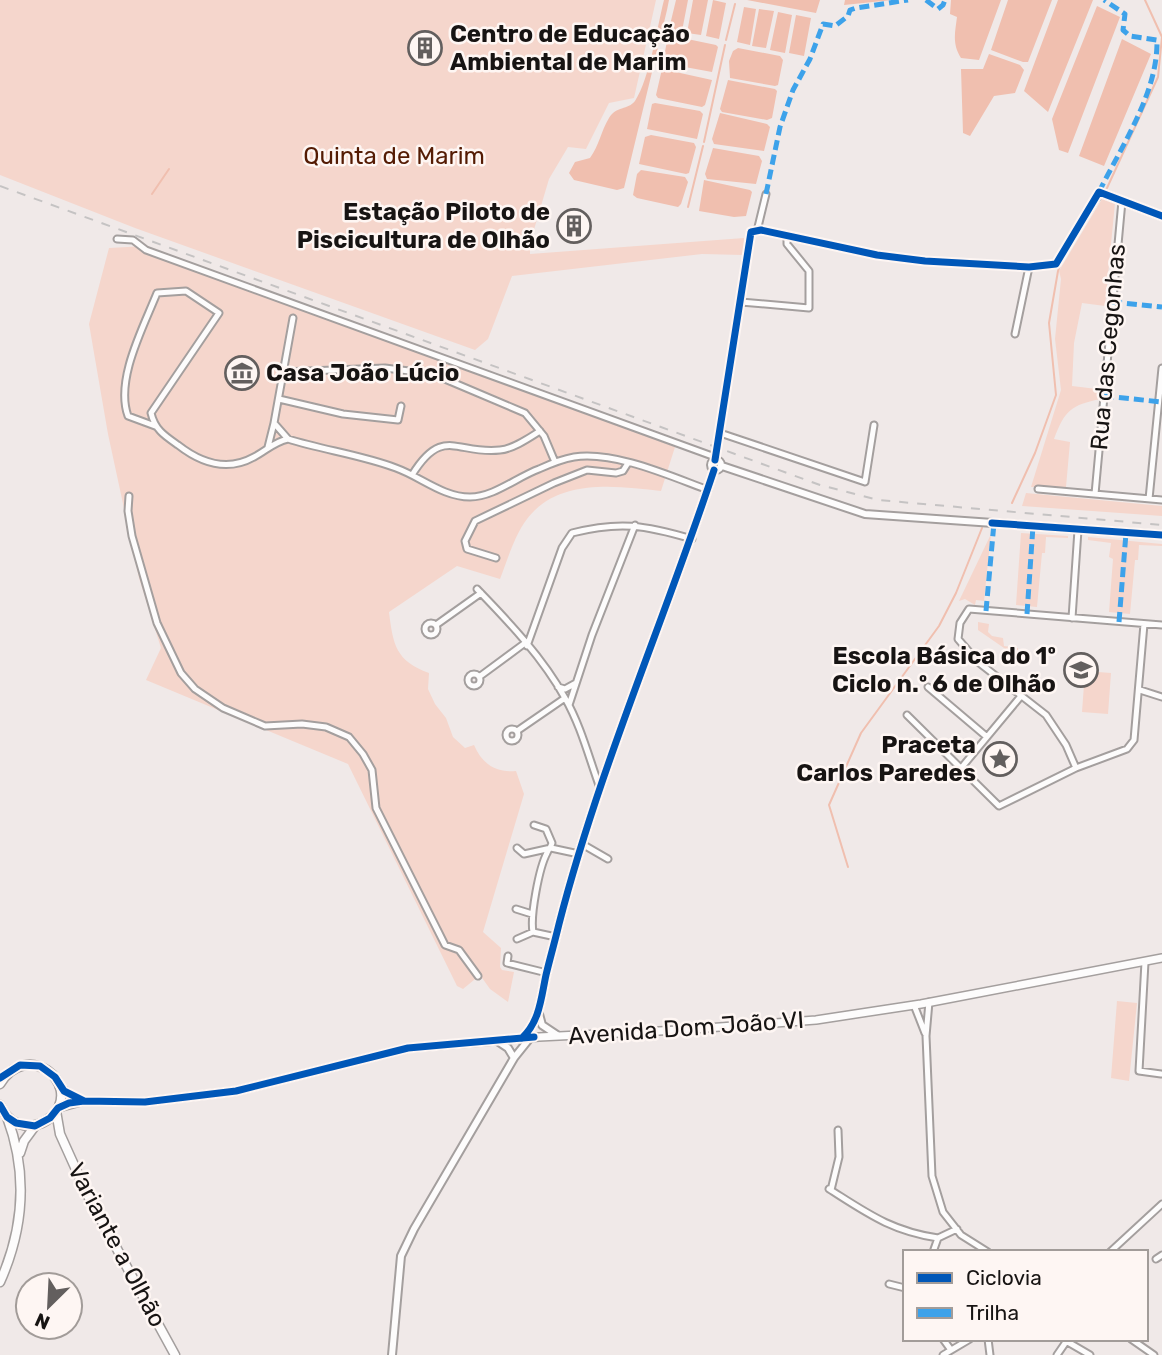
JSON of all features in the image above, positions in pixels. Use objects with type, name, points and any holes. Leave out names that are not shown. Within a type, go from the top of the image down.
[{"type":"main road","name":"Avenida Dom João VI","points":[[57,1109],[84,1101],[145,1102],[236,1091],[408,1048],[522,1038],[817,1020],[914,1005],[1162,958]]},
{"type":"main road","points":[[2,1079],[12,1069],[30,1064],[48,1070],[59,1086],[84,1101]]},
{"type":"main road","name":"Variante a Olhão","points":[[59,1086],[60,1101],[57,1109],[60,1134],[88,1196],[175,1355]]},
{"type":"main road","points":[[0,1105],[7,1117],[19,1156],[22,1200],[18,1232],[1,1280]]},
{"type":"main road","points":[[19,1156],[24,1141],[57,1109]]},
{"type":"main road","name":"Variante a Olhão","points":[[7,1117],[16,1123],[39,1124],[60,1134]]},
{"type":"street","points":[[757,231],[766,194]]},
{"type":"street","points":[[539,1037],[539,1014],[547,973],[582,844],[692,539],[714,470],[711,464],[715,458],[720,433],[751,232],[787,235],[877,255],[925,261],[1029,267],[1056,264],[1099,195],[1162,216]]},
{"type":"street","name":"Rua das Cegonhas","points":[[1095,494],[1122,201]]},
{"type":"street","points":[[741,302],[809,308],[809,271],[788,244],[787,235]]},
{"type":"street","points":[[117,239],[133,240],[140,244],[141,248],[159,255],[715,458],[722,466],[865,514],[1162,536]]},
{"type":"street","points":[[1015,334],[1029,267]]},
{"type":"street","points":[[155,426],[128,416],[124,405],[125,378],[157,293],[186,291],[219,313],[151,413],[158,431],[193,456],[223,466],[253,458],[268,447],[288,439]]},
{"type":"street","points":[[268,447],[293,318]]},
{"type":"street","points":[[282,372],[385,368],[433,374],[525,413],[540,431],[555,462]]},
{"type":"street","points":[[1149,499],[1162,368]]},
{"type":"street","points":[[279,399],[343,414],[398,420],[401,406]]},
{"type":"street","points":[[274,423],[288,439],[395,467],[454,495],[484,495],[555,462],[576,457],[603,458],[628,463],[708,490]]},
{"type":"street","points":[[720,433],[865,482],[874,425]]},
{"type":"street","points":[[412,475],[424,457],[438,448],[453,445],[501,451],[540,431]]},
{"type":"street","points":[[496,558],[467,549],[465,541],[475,521],[565,478],[587,470],[616,473],[623,471],[628,463]]},
{"type":"street","points":[[714,470],[722,466]]},
{"type":"street","points":[[1038,489],[1162,500]]},
{"type":"street","points":[[129,496],[128,512],[132,536],[157,622],[181,673],[195,689],[223,708],[265,726],[302,724],[326,727],[349,737],[372,769],[376,808],[445,945],[459,950],[478,976]]},
{"type":"street","points":[[479,677],[526,644],[562,548],[572,533],[600,526],[635,525],[692,539]]},
{"type":"street","points":[[569,705],[635,525]]},
{"type":"street","points":[[1072,618],[1078,530]]},
{"type":"street","points":[[436,625],[479,591],[526,644],[565,698],[582,734],[600,788]]},
{"type":"street","points":[[1076,768],[1066,745],[1046,715],[978,662],[958,639],[960,623],[969,609],[1162,625]]},
{"type":"street","points":[[907,715],[999,806],[1076,768],[1127,749],[1134,740],[1144,624]]},
{"type":"street","points":[[558,687],[565,689],[576,683]]},
{"type":"street","points":[[928,687],[987,737]]},
{"type":"street","points":[[1140,690],[1162,697]]},
{"type":"street","points":[[962,767],[1021,696]]},
{"type":"street","points":[[517,731],[565,698]]},
{"type":"street","points":[[533,932],[532,914],[546,854],[552,844],[545,829],[534,825]]},
{"type":"street","points":[[582,844],[608,859]]},
{"type":"street","points":[[517,848],[524,854],[551,848],[579,854]]},
{"type":"street","points":[[516,909],[532,914]]},
{"type":"street","points":[[517,939],[533,932],[556,937]]},
{"type":"street","points":[[508,956],[507,963],[547,973]]},
{"type":"street","points":[[1145,962],[1139,1071],[1161,1074]]},
{"type":"street","points":[[929,1002],[926,1036],[932,1176],[943,1212],[961,1235],[985,1250]]},
{"type":"street","points":[[914,1005],[926,1036]]},
{"type":"street","points":[[538,1024],[560,1036]]},
{"type":"street","points":[[392,1355],[401,1256],[522,1038],[538,1024]]},
{"type":"street","points":[[514,1054],[522,1038]]},
{"type":"street","points":[[496,1040],[514,1054]]},
{"type":"street","points":[[838,1130],[839,1157],[830,1189],[885,1223],[911,1234],[938,1238],[957,1229]]},
{"type":"street","points":[[1112,1250],[1162,1204]]},
{"type":"street","points":[[934,1250],[938,1238]]},
{"type":"street","points":[[1156,1259],[1162,1255]]},
{"type":"street","points":[[889,1284],[903,1288]]},
{"type":"street","points":[[944,1341],[951,1350]]},
{"type":"street","points":[[943,1355],[967,1341]]},
{"type":"street","points":[[1069,1341],[1090,1355]]},
{"type":"street","points":[[1134,1341],[1154,1355]]},
{"type":"green space","name":"Quinta de Marim","points":[[0,0],[656,0],[634,98],[609,103],[586,149],[568,147],[549,179],[530,243],[530,254],[744,238],[743,255],[702,254],[512,276],[488,339],[475,350],[135,228],[0,175]]},
{"type":"green space","points":[[1102,199],[1115,203],[1105,306],[1082,303],[1074,343],[1072,386],[1097,389],[1101,399],[1070,410],[1054,439],[1070,442],[1066,487],[1031,487],[1061,390],[1055,339],[1061,279],[1059,271]]},
{"type":"green space","points":[[146,246],[675,447],[661,491],[589,488],[555,497],[540,506],[522,526],[500,579],[457,566],[389,612],[392,634],[398,650],[409,663],[429,673],[428,689],[446,718],[453,737],[465,748],[474,745],[490,766],[516,771],[524,794],[483,932],[501,948],[502,970],[514,972],[508,1002],[490,989],[480,975],[463,989],[457,986],[348,764],[146,680],[161,648],[139,578],[108,434],[89,324],[109,248]]},
{"type":"green space","points":[[1026,493],[1162,506],[1162,516],[1022,506]]},
{"type":"green space","points":[[1021,533],[1068,536],[1046,537],[1037,607],[1016,605]]},
{"type":"green space","points":[[991,534],[984,601],[976,600],[975,605],[965,599],[959,601]]},
{"type":"green space","points":[[1088,537],[1162,544],[1139,545],[1130,614],[1109,612],[1113,559],[1109,557],[1111,543],[1088,540]]},
{"type":"green space","points":[[978,622],[989,624],[988,632],[992,636],[1003,638],[1004,646],[1018,648],[1017,657],[978,630]]},
{"type":"green space","points":[[1085,671],[1111,673],[1108,714],[1082,712]]},
{"type":"green space","points":[[1117,1001],[1137,1003],[1129,1081],[1111,1078]]},
{"type":"shaded area","points":[[664,0],[669,0],[667,10],[624,188],[617,190],[574,180],[569,173],[575,162],[590,158],[612,114],[632,104],[640,91],[649,66]]},
{"type":"shaded area","points":[[676,0],[688,0],[682,31],[669,29]]},
{"type":"shaded area","points":[[693,0],[708,0],[701,35],[687,33]]},
{"type":"shaded area","points":[[713,0],[726,3],[719,39],[706,36]]},
{"type":"shaded area","points":[[747,0],[820,0],[816,13]]},
{"type":"shaded area","points":[[845,0],[892,0],[844,5]]},
{"type":"shaded area","points":[[951,0],[1001,0],[979,60],[961,58],[958,53],[955,38],[957,17],[950,14]]},
{"type":"shaded area","points":[[1008,0],[1052,0],[1028,62],[991,50]]},
{"type":"shaded area","points":[[1058,0],[1093,0],[1048,112],[1024,91]]},
{"type":"shaded area","points":[[1097,6],[1120,17],[1068,153],[1059,150],[1052,119]]},
{"type":"shaded area","points":[[744,7],[756,9],[750,45],[737,42]]},
{"type":"shaded area","points":[[759,9],[774,11],[766,48],[752,46]]},
{"type":"shaded area","points":[[778,12],[792,15],[785,53],[770,50]]},
{"type":"shaded area","points":[[796,15],[811,18],[804,56],[789,53]]},
{"type":"shaded area","points":[[668,35],[716,45],[718,47],[712,72],[663,63]]},
{"type":"shaded area","points":[[1122,39],[1151,54],[1104,166],[1079,156]]},
{"type":"shaded area","points":[[738,48],[780,56],[783,60],[778,85],[730,78],[729,61],[733,51]]},
{"type":"shaded area","points":[[989,54],[1020,65],[1024,70],[1015,93],[994,96],[970,136],[963,133],[961,69],[983,69]]},
{"type":"shaded area","points":[[662,69],[712,80],[705,105],[702,107],[658,98],[656,95]]},
{"type":"shaded area","points":[[728,80],[775,89],[777,91],[772,118],[767,120],[722,112],[720,109]]},
{"type":"shaded area","points":[[652,104],[700,111],[703,114],[697,139],[647,129]]},
{"type":"shaded area","points":[[720,113],[767,124],[770,127],[764,151],[714,144],[712,139]]},
{"type":"shaded area","points":[[651,135],[694,143],[696,147],[689,173],[639,164],[645,137]]},
{"type":"shaded area","points":[[713,148],[759,156],[762,161],[756,184],[707,179],[705,174]]},
{"type":"shaded area","points":[[641,170],[685,177],[688,182],[681,204],[678,207],[633,195],[637,174]]},
{"type":"shaded area","points":[[704,180],[750,190],[752,192],[746,216],[734,217],[699,211]]},
{"type":"waterway","points":[[1099,198],[1107,188],[1158,77],[1162,37],[1145,0]]},
{"type":"waterway","points":[[726,40],[735,4]]},
{"type":"waterway","points":[[704,142],[725,45]]},
{"type":"waterway","points":[[688,207],[703,146]]},
{"type":"waterway","points":[[152,194],[169,169]]},
{"type":"waterway","points":[[1012,503],[1035,453],[1056,395],[1049,323],[1063,257]]},
{"type":"waterway","points":[[848,867],[829,805],[861,733],[939,626],[956,593],[982,528]]},
{"type":"railway","points":[[0,186],[820,485],[878,500],[1162,525]]},
{"type":"marked path","points":[[766,194],[780,127],[793,90],[810,59],[823,24],[835,26],[848,16],[850,10],[856,8],[908,0]]},
{"type":"marked path","points":[[926,0],[938,9],[945,0]]},
{"type":"marked path","points":[[1099,192],[1145,99],[1152,80],[1157,40],[1130,36],[1123,30],[1125,14],[1104,0]]},
{"type":"marked path","points":[[1112,302],[1162,307]]},
{"type":"marked path","points":[[1104,396],[1162,402]]},
{"type":"marked path","points":[[986,611],[994,523]]},
{"type":"marked path","points":[[1027,614],[1033,526]]},
{"type":"marked path","points":[[1119,622],[1126,533]]},
{"type":"cycle path","points":[[715,460],[751,232],[761,230],[877,255],[925,261],[1029,267],[1056,264],[1099,192],[1162,216]]},
{"type":"cycle path","points":[[522,1038],[533,1024],[539,1009],[559,924],[593,809],[714,470]]},
{"type":"cycle path","points":[[992,523],[1162,535]]},
{"type":"cycle path","points":[[0,1105],[7,1117],[16,1123],[35,1126],[69,1103],[145,1102],[236,1091],[408,1048],[534,1037]]},
{"type":"cycle path","points":[[0,1078],[20,1065],[40,1066],[55,1077],[64,1091],[84,1101]]},
{"type":"place","name":"Centro de Educação Ambiental de Marim","points":[[425,48]]},
{"type":"place","name":"Estação Piloto de Piscicultura de Olhão","points":[[574,226]]},
{"type":"place","name":"Casa João Lúcio","points":[[242,373]]},
{"type":"place","name":"Escola Básica do 1º Ciclo n.º 6 de Olhão","points":[[1081,670]]},
{"type":"place","name":"Praceta Carlos Paredes","points":[[1000,759]]}]
